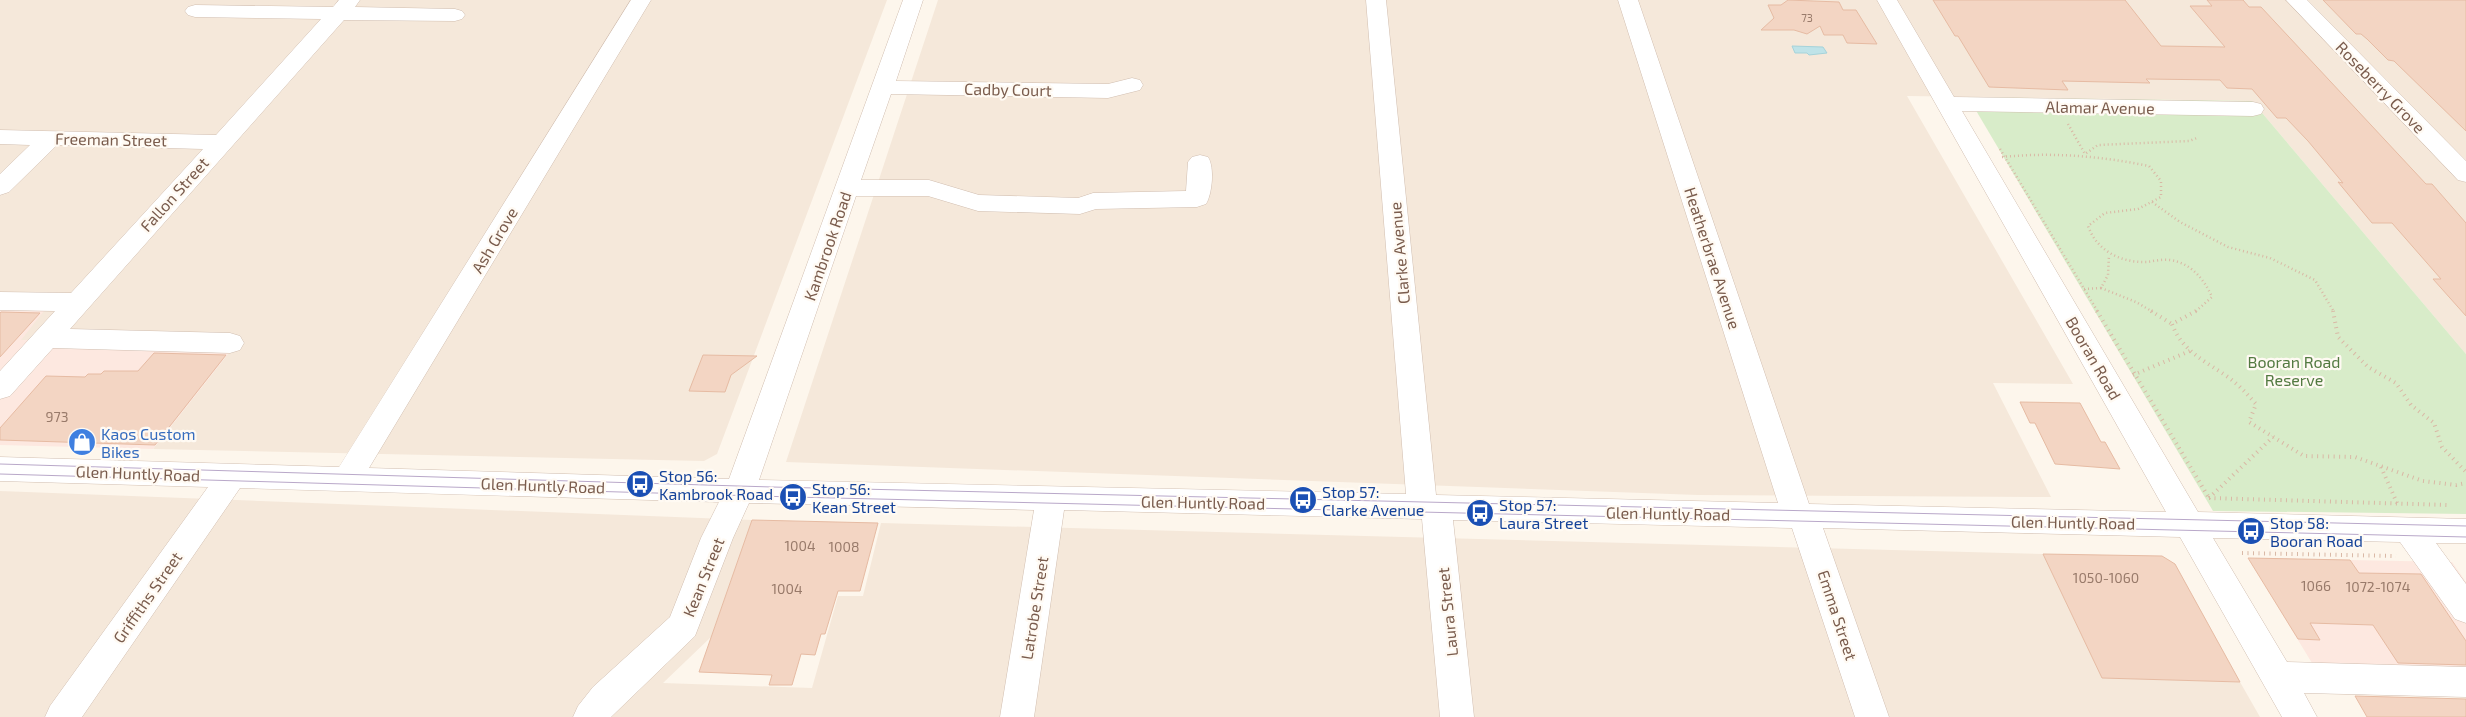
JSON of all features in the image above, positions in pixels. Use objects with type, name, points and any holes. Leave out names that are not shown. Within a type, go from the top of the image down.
[{"type":"street","name":"Ash Grove","points":[[348,479],[641,0]]},
{"type":"street","name":"Kambrook Road","points":[[740,491],[913,0]]},
{"type":"street","name":"Clarke Avenue","points":[[1376,0],[1429,507]]},
{"type":"street","name":"Heatherbrae Avenue","points":[[1628,0],[1788,489],[1800,516]]},
{"type":"street","name":"Booran Road","points":[[1887,0],[2054,289],[2122,379],[2190,525],[2300,717]]},
{"type":"street","name":"Roseberry Grove","points":[[2296,0],[2466,175]]},
{"type":"street","points":[[195,11],[345,7],[455,15]]},
{"type":"street","name":"Fallon Street","points":[[0,389],[221,142],[345,7]]},
{"type":"street","name":"Cadby Court","points":[[882,87],[1108,91],[1132,85]]},
{"type":"street","name":"Alamar Avenue","points":[[1947,104],[2253,109]]},
{"type":"street","name":"Freeman Street","points":[[0,137],[221,142]]},
{"type":"street","points":[[0,187],[52,137]]},
{"type":"street","points":[[847,188],[929,188],[978,203],[1080,206],[1093,202],[1197,199],[1200,162]]},
{"type":"street","points":[[0,301],[77,302]]},
{"type":"street","points":[[45,338],[230,343]]},
{"type":"street","name":"Glen Huntly Road","points":[[0,469],[740,491],[2190,525],[2403,517],[2461,518]]},
{"type":"street","name":"Griffiths Street","points":[[62,717],[232,476]]},
{"type":"street","name":"Kean Street","points":[[590,717],[605,698],[683,626],[717,538],[740,491]]},
{"type":"street","name":"Latrobe Street","points":[[1017,717],[1051,498]]},
{"type":"street","name":"Laura Street","points":[[1429,507],[1457,717]]},
{"type":"street","name":"Emma Street","points":[[1800,516],[1812,538],[1872,717]]},
{"type":"street","points":[[2403,517],[2466,609]]},
{"type":"street","points":[[2277,677],[2466,682]]},
{"type":"path","points":[[2085,154],[2098,146],[2189,141],[2197,138]]},
{"type":"path","points":[[1996,142],[2083,289],[2122,379],[2209,498],[2403,517],[2461,518]]},
{"type":"path","points":[[1979,160],[2030,154],[2085,154],[2149,166],[2161,182],[2160,197],[2138,209],[2105,213],[2088,226],[2091,237],[2109,255],[2144,262],[2174,260],[2203,277],[2212,297],[2193,314],[2172,324]]},
{"type":"path","points":[[2152,202],[2180,222],[2228,247],[2270,258],[2315,280],[2334,312],[2338,337],[2368,367],[2396,383],[2411,405],[2434,423],[2442,447],[2466,472]]},
{"type":"path","points":[[2101,288],[2108,275],[2109,255]]},
{"type":"path","points":[[2054,289],[2101,288],[2136,302],[2172,324],[2175,338],[2201,361],[2238,384],[2256,404],[2249,422],[2304,456],[2355,457],[2423,481],[2456,485],[2466,483]]},
{"type":"path","points":[[2122,379],[2190,351]]},
{"type":"path","points":[[2209,498],[2273,437]]},
{"type":"path","points":[[2381,466],[2403,517]]},
{"type":"path","points":[[2242,553],[2429,557]]},
{"type":"shaded area","points":[[0,0],[887,0],[717,454],[704,461],[153,449],[235,345],[20,340],[0,297]]},
{"type":"shaded area","points":[[938,0],[2466,0],[2466,354],[2252,101],[1907,96],[2073,384],[1993,383],[2051,497],[1698,495],[786,462]]},
{"type":"shaded area","points":[[0,297],[55,297],[21,340],[236,344],[153,449],[0,445]]},
{"type":"shaded area","points":[[0,491],[752,520],[711,637],[663,683],[812,688],[838,596],[863,596],[881,523],[2043,554],[2102,678],[2240,682],[2260,717],[0,717]]},
{"type":"shaded area","points":[[2255,558],[2452,562],[2466,582],[2466,677],[2318,673],[2252,564]]},
{"type":"green space","name":"Booran Road Reserve","points":[[1968,97],[2252,101],[2466,354],[2466,514],[2213,511]]},
{"type":"water","points":[[1792,46],[1823,47],[1827,53],[1809,55],[1807,53],[1795,53]]},
{"type":"building","points":[[1788,0],[1839,2],[1843,10],[1856,10],[1877,44],[1847,43],[1843,35],[1824,35],[1820,26],[1807,34],[1794,30],[1761,30],[1774,18],[1768,5],[1781,5]]},
{"type":"building","points":[[1933,0],[2125,0],[2161,46],[2225,47],[2190,6],[2212,6],[2207,0],[2243,0],[2249,7],[2261,7],[2426,184],[2432,184],[2466,223],[2466,316],[2433,279],[2441,279],[2392,223],[2372,223],[2338,182],[2343,183],[2308,141],[2286,118],[2277,118],[2252,89],[2227,88],[2220,80],[2146,79],[2150,83],[2062,81],[2068,90],[1989,87],[1958,36],[1955,36]]},
{"type":"building","points":[[2323,0],[2466,0],[2466,131],[2394,61],[2388,60],[2361,34],[2356,34]]},
{"type":"building","points":[[0,313],[40,313],[0,357]]},
{"type":"building","points":[[154,353],[226,355],[155,445],[0,440],[0,428],[46,376],[85,377],[88,374],[101,374],[104,371],[138,371]]},
{"type":"building","points":[[703,355],[757,356],[731,375],[725,392],[689,391]]},
{"type":"building","points":[[2020,402],[2080,403],[2101,442],[2105,442],[2120,469],[2055,464],[2035,423],[2030,423]]},
{"type":"building","points":[[752,520],[878,523],[860,591],[838,591],[825,634],[821,634],[815,655],[801,654],[792,685],[769,685],[772,675],[699,672]]},
{"type":"building","points":[[2043,554],[2162,556],[2175,564],[2240,682],[2102,678]]},
{"type":"building","points":[[2248,558],[2350,560],[2359,573],[2421,574],[2466,641],[2466,665],[2398,663],[2373,625],[2310,623],[2320,640],[2298,639]]},
{"type":"building","points":[[2355,696],[2466,699],[2466,717],[2367,717]]},
{"type":"tram line","points":[[0,464],[772,487],[2466,526]]},
{"type":"tram line","points":[[0,474],[793,497],[2466,537]]},
{"type":"place","name":"Kaos Custom Bikes","points":[[82,442]]},
{"type":"place","name":"Stop 56: Kambrook Road","points":[[640,484]]},
{"type":"place","name":"Stop 56: Kean Street","points":[[793,497]]},
{"type":"place","name":"Stop 57: Clarke Avenue","points":[[1303,500]]},
{"type":"place","name":"Stop 57: Laura Street","points":[[1480,513]]},
{"type":"place","name":"Stop 58: Booran Road","points":[[2251,531]]}]
